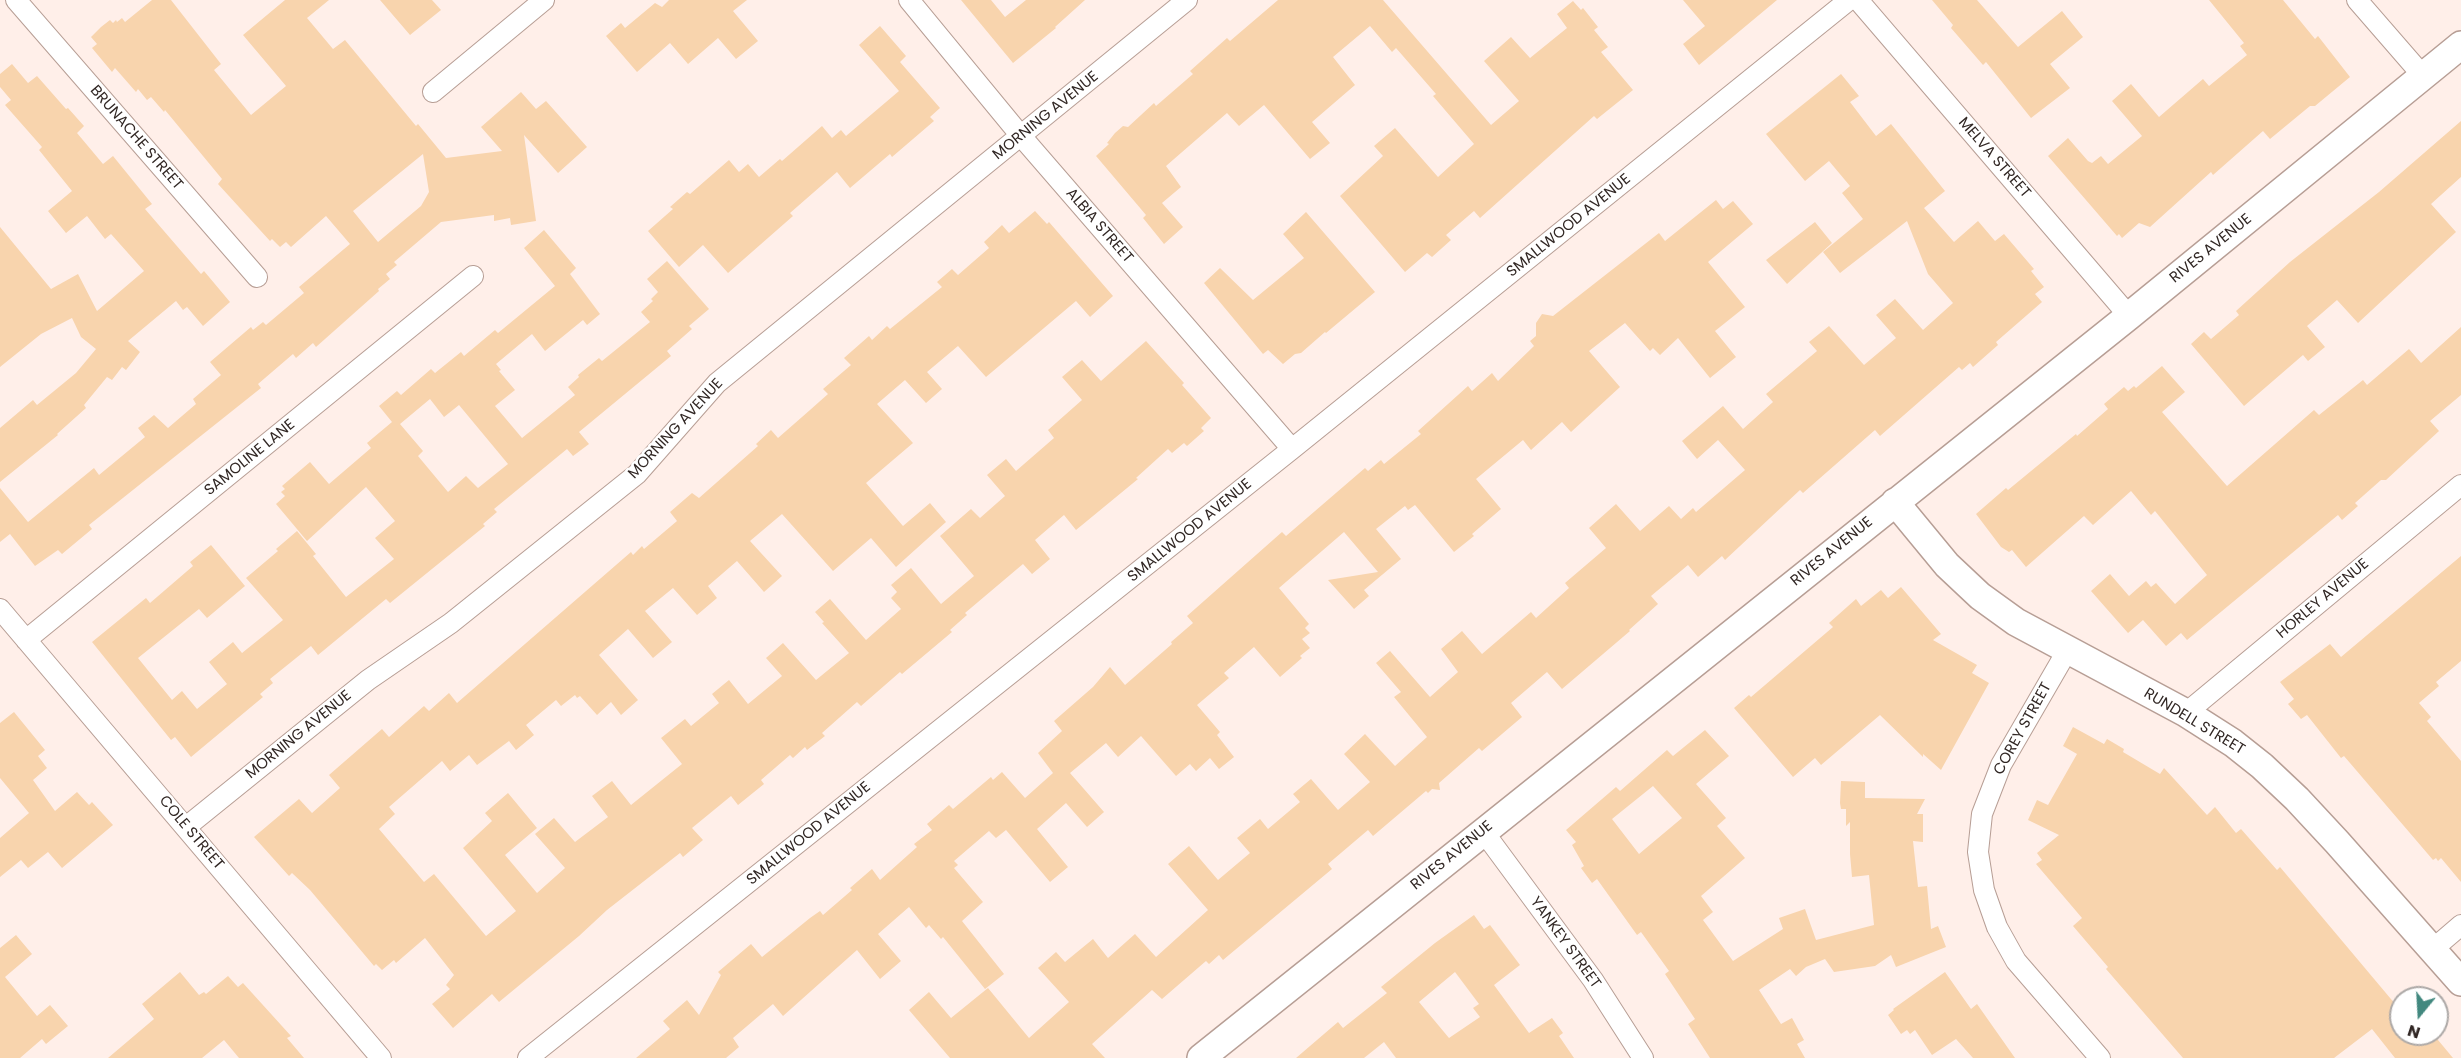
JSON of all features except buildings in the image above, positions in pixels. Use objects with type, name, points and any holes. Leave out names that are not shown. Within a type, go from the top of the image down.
[{"type":"street","name":"BRUNACHE STREET","points":[[16,0],[257,277]]},
{"type":"street","points":[[433,92],[544,0]]},
{"type":"street","name":"ALBIA STREET","points":[[909,0],[1022,136],[1292,449]]},
{"type":"street","name":"MORNING AVENUE","points":[[186,827],[368,680],[451,623],[637,474],[717,383],[1187,0]]},
{"type":"street","name":"SMALLWOOD AVENUE","points":[[528,1058],[1292,449],[1849,0]]},
{"type":"street","name":"MELVA STREET","points":[[1858,0],[2129,316]]},
{"type":"street","points":[[2357,0],[2423,76]]},
{"type":"street","name":"RIVES AVENUE","points":[[1201,1058],[2129,316],[2461,45]]},
{"type":"street","name":"SAMOLINE LANE","points":[[26,640],[473,276]]},
{"type":"street","name":"HORLEY AVENUE","points":[[2186,713],[2461,485]]},
{"type":"street","name":"RUNDELL STREET","points":[[1895,502],[1947,565],[1980,596],[2016,622],[2186,713],[2234,743],[2262,766],[2290,792],[2461,982]]},
{"type":"street","name":"COLE STREET","points":[[0,609],[186,827],[376,1056]]},
{"type":"street","name":"COREY STREET","points":[[2067,651],[2001,765],[1982,814],[1978,852],[1984,890],[1997,927],[2016,961],[2100,1058]]},
{"type":"street","name":"YANKEY STREET","points":[[1483,831],[1593,980],[1643,1058]]},
{"type":"street","points":[[2433,949],[2461,925]]}]
